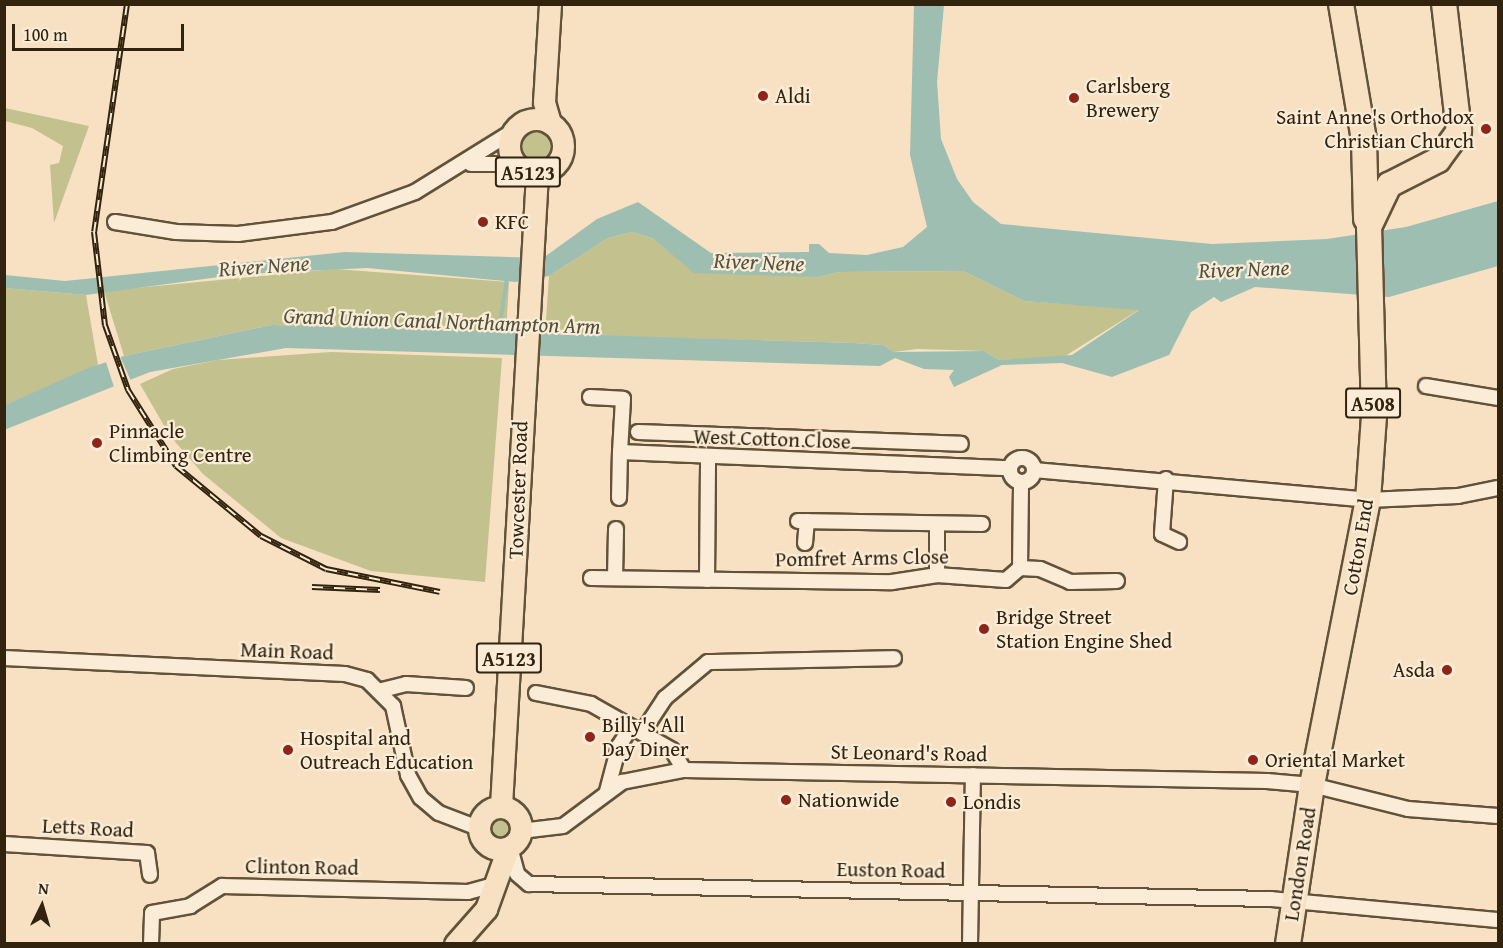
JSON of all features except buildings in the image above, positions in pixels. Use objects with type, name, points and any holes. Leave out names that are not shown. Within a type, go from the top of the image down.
[{"type":"highway","name":"A508","points":[[1341,4],[1364,158],[1369,227]]},
{"type":"highway","name":"A508","points":[[1369,227],[1379,198],[1397,177],[1438,160],[1458,131],[1444,4]]},
{"type":"highway","points":[[1364,158],[1378,177],[1397,177]]},
{"type":"highway","name":"Cotton End","points":[[1312,785],[1368,500],[1374,416],[1369,227]]},
{"type":"highway","name":"London Road","points":[[1288,944],[1312,785]]},
{"type":"main road","name":"A5123","points":[[538,4],[520,126],[509,145],[516,164],[537,173],[553,167],[561,156],[561,137],[550,123],[544,102],[550,4]]},
{"type":"main road","points":[[520,126],[550,123]]},
{"type":"main road","name":"Towcester Road","points":[[501,806],[531,217],[537,173]]},
{"type":"main road","points":[[455,944],[486,909],[507,843],[516,814],[501,806],[482,815],[478,828],[507,843]]},
{"type":"main road","points":[[443,944],[487,887],[507,843]]},
{"type":"street","points":[[116,222],[176,232],[238,234],[332,222],[415,192],[460,167],[520,126]]},
{"type":"street","points":[[460,167],[487,160],[516,164]]},
{"type":"street","points":[[1426,386],[1498,398]]},
{"type":"street","points":[[590,398],[623,399],[619,498]]},
{"type":"street","points":[[638,432],[961,444]]},
{"type":"street","points":[[747,436],[750,458]]},
{"type":"street","name":"West Cotton Close","points":[[620,452],[708,460],[750,458],[1009,468],[1021,457],[1034,470]]},
{"type":"street","points":[[707,580],[708,460]]},
{"type":"street","points":[[1009,468],[1021,482],[1020,568],[1040,569],[1070,582],[1117,581]]},
{"type":"street","points":[[1021,482],[1034,470],[1166,479],[1212,490],[1238,486],[1368,500],[1458,496],[1498,488]]},
{"type":"street","points":[[1166,479],[1162,534],[1179,542]]},
{"type":"street","points":[[805,543],[803,521],[982,524]]},
{"type":"street","points":[[937,524],[937,575]]},
{"type":"street","points":[[615,578],[616,529]]},
{"type":"street","name":"Pomfret Arms Close","points":[[591,578],[892,582],[937,575],[1006,580],[1020,568]]},
{"type":"street","name":"Main Road","points":[[4,658],[345,674],[382,690]]},
{"type":"street","points":[[607,790],[619,746],[665,698],[708,662],[894,658]]},
{"type":"street","points":[[466,688],[406,684],[382,690],[393,706],[408,775],[421,798],[439,813],[478,828]]},
{"type":"street","points":[[536,693],[591,704],[672,750],[684,770]]},
{"type":"street","name":"St Leonard's Road","points":[[507,843],[563,826],[607,790],[640,776],[684,770],[973,775],[1312,785],[1408,809],[1498,816]]},
{"type":"street","points":[[970,944],[973,775]]},
{"type":"street","name":"Euston Road","points":[[507,843],[517,874],[529,884],[1295,901],[1498,920]]},
{"type":"street","name":"Letts Road","points":[[4,844],[147,853],[150,875]]},
{"type":"street","name":"Clinton Road","points":[[151,944],[152,913],[190,906],[222,886],[468,892],[487,887]]},
{"type":"shaded area","points":[[5,108],[89,126],[54,223],[50,165],[59,163],[63,146],[32,128],[5,121]]},
{"type":"shaded area","points":[[536,129],[548,134],[553,146],[548,158],[536,163],[524,158],[519,146],[524,134]]},
{"type":"shaded area","points":[[632,232],[759,273],[818,277],[839,272],[963,271],[1024,301],[1140,309],[1062,358],[999,360],[984,351],[917,349],[894,352],[883,345],[854,343],[545,334],[549,276],[608,238]]},
{"type":"shaded area","points":[[335,269],[509,282],[506,333],[272,325],[124,356],[104,291]]},
{"type":"shaded area","points":[[5,288],[86,295],[98,365],[5,405]]},
{"type":"shaded area","points":[[331,352],[502,358],[485,582],[371,571],[281,538],[203,474],[170,436],[140,384],[173,369],[218,360]]},
{"type":"shaded area","points":[[500,816],[509,820],[513,829],[509,838],[500,842],[491,838],[487,829],[491,820]]},
{"type":"water","name":"River Nene","points":[[914,5],[944,5],[937,82],[941,139],[957,179],[973,202],[1001,224],[1212,244],[1327,239],[1406,227],[1498,201],[1498,266],[1389,297],[1255,287],[1221,302],[1214,297],[1191,312],[1169,355],[1112,377],[1062,363],[1002,365],[954,387],[949,377],[954,370],[924,369],[895,358],[880,366],[286,348],[150,372],[4,430],[5,405],[86,369],[124,356],[272,325],[854,343],[883,345],[894,352],[984,351],[999,360],[1072,355],[1139,310],[1024,301],[963,271],[839,272],[818,277],[694,273],[654,239],[632,232],[608,238],[549,276],[515,282],[367,268],[241,274],[86,295],[5,288],[5,275],[65,281],[345,252],[543,258],[597,219],[638,202],[711,253],[809,252],[809,244],[819,244],[829,253],[867,255],[903,247],[927,227],[910,155]]},
{"type":"pier","points":[[119,354],[131,381],[114,387],[105,359]]},
{"type":"waterway","name":"Grand Union Canal Northampton Arm","points":[[498,335],[507,278]]},
{"type":"railway","points":[[127,4],[94,232],[105,325],[128,390],[176,466],[261,536],[326,569],[440,592]]},
{"type":"railway","points":[[312,587],[380,590]]},
{"type":"place","name":"Aldi","points":[[763,96]]},
{"type":"place","name":"Carlsberg Brewery","points":[[1074,98]]},
{"type":"place","name":"Saint Anne's Orthodox Christian Church","points":[[1486,129]]},
{"type":"place","name":"KFC","points":[[483,222]]},
{"type":"place","name":"Pinnacle Climbing Centre","points":[[97,443]]},
{"type":"place","name":"Bridge Street Station Engine Shed","points":[[984,629]]},
{"type":"place","name":"Asda","points":[[1447,670]]},
{"type":"place","name":"Billy's All Day Diner","points":[[590,737]]},
{"type":"place","name":"Hospital and Outreach Education","points":[[288,750]]},
{"type":"place","name":"Oriental Market","points":[[1253,760]]},
{"type":"place","name":"Nationwide","points":[[786,800]]},
{"type":"place","name":"Londis","points":[[951,802]]}]
